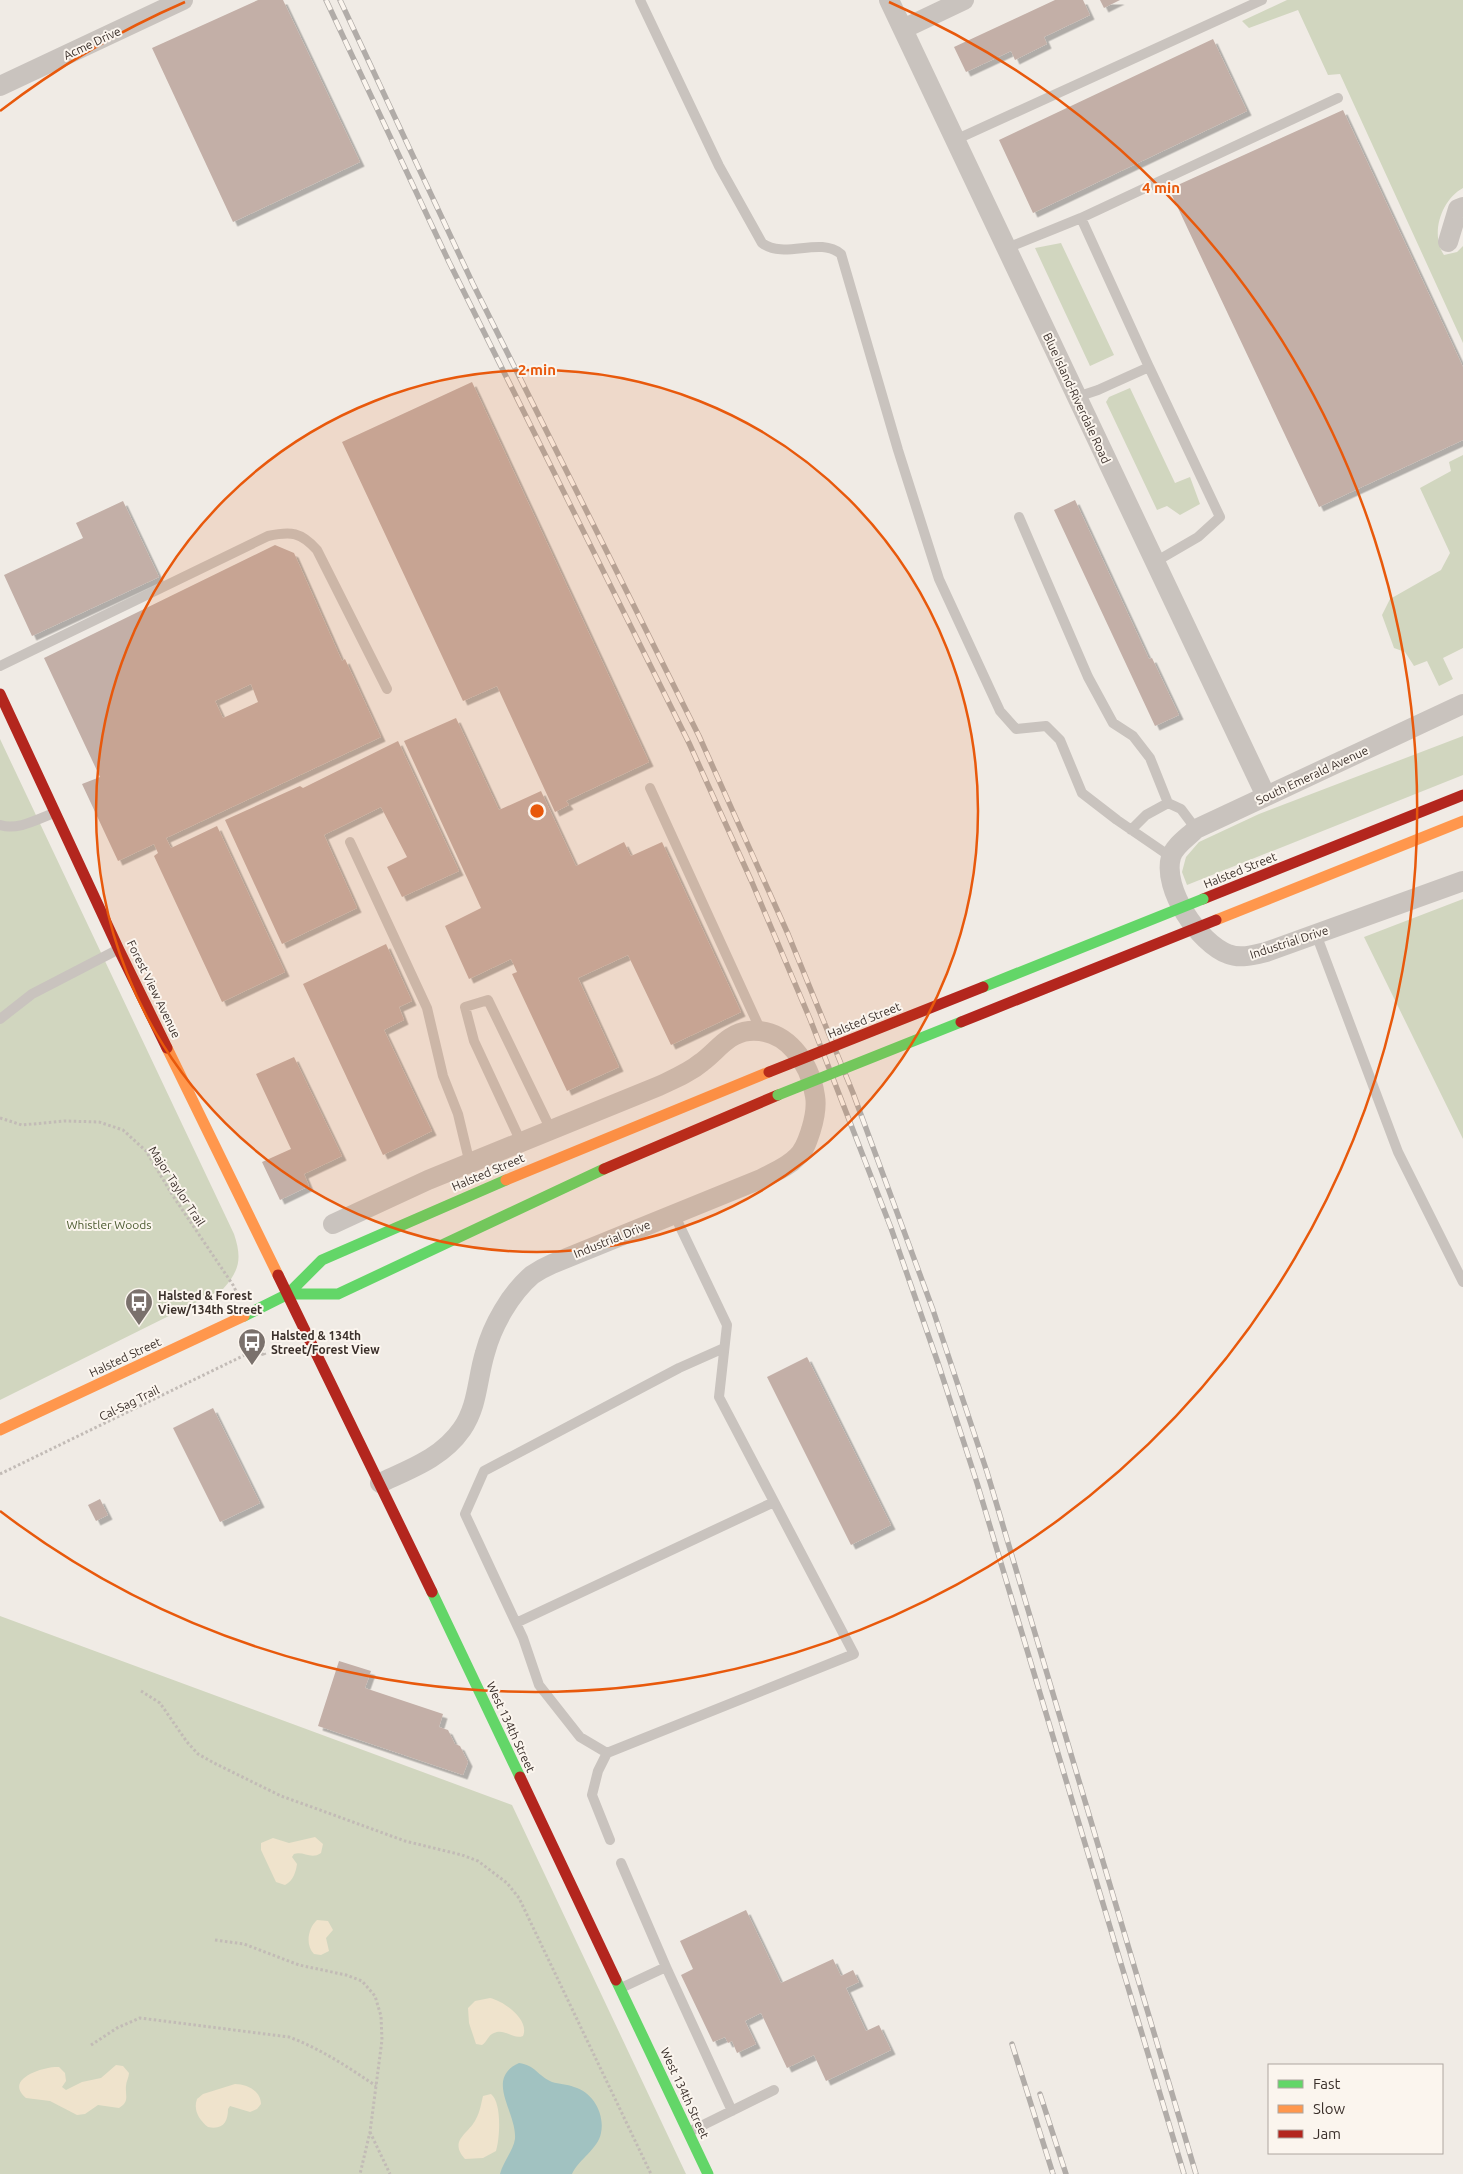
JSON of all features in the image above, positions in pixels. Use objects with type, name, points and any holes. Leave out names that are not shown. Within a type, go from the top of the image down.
[{"type":"main road","name":"Forest View Avenue","points":[[0,694],[119,950],[288,1294]]},
{"type":"main road","name":"Halsted Street","points":[[0,1430],[247,1315],[288,1294],[322,1260],[450,1203],[769,1072],[1463,795]]},
{"type":"main road","name":"Halsted Street","points":[[288,1294],[338,1294],[593,1174],[778,1095],[1463,821]]},
{"type":"main road","name":"West 134th Street","points":[[288,1294],[380,1483],[708,2174]]},
{"type":"street","name":"Acme Drive","points":[[0,86],[183,0]]},
{"type":"street","name":"Blue Island-Riverdale Road","points":[[889,0],[1266,796]]},
{"type":"street","points":[[903,29],[964,0]]},
{"type":"street","points":[[1448,242],[1458,210],[1463,207]]},
{"type":"street","name":"South Emerald Avenue","points":[[1171,857],[1179,844],[1196,829],[1463,704]]},
{"type":"street","name":"Industrial Drive","points":[[1171,857],[1170,878],[1182,907],[1198,932],[1215,947],[1229,955],[1244,957],[1316,934],[1463,881]]},
{"type":"street","points":[[333,1224],[470,1164],[684,1075],[703,1062],[730,1037],[746,1031],[761,1031]]},
{"type":"street","name":"Industrial Drive","points":[[380,1483],[423,1464],[444,1450],[462,1429],[476,1398],[485,1353],[494,1327],[516,1293],[532,1275],[552,1264],[762,1179],[781,1169],[798,1156],[808,1141],[815,1117],[816,1098],[810,1077],[800,1056],[788,1042],[761,1031]]},
{"type":"lane","points":[[640,0],[719,166],[762,243],[776,249],[823,246],[834,248],[841,254],[898,450],[939,579],[1000,711],[1016,729],[1046,726],[1060,740],[1082,793],[1171,857]]},
{"type":"lane","points":[[955,140],[1262,0]]},
{"type":"lane","points":[[1007,248],[1081,218],[1338,98]]},
{"type":"lane","points":[[1081,218],[1220,517],[1198,537],[1155,562]]},
{"type":"lane","points":[[1077,396],[1098,390],[1149,367]]},
{"type":"lane","points":[[1019,517],[1088,677],[1113,723],[1133,736],[1150,758],[1168,803],[1181,809],[1196,829]]},
{"type":"lane","points":[[0,666],[268,536],[292,533],[308,540],[317,550],[387,689]]},
{"type":"lane","points":[[650,788],[761,1031]]},
{"type":"lane","points":[[1131,830],[1146,815],[1168,803]]},
{"type":"lane","points":[[0,825],[12,827],[55,813]]},
{"type":"lane","points":[[350,842],[427,1008],[443,1076],[458,1114],[470,1164]]},
{"type":"lane","points":[[1316,934],[1398,1152],[1463,1282]]},
{"type":"lane","points":[[0,1019],[32,994],[119,950]]},
{"type":"lane","points":[[522,1142],[474,1041],[465,1007],[488,1000],[551,1130]]},
{"type":"lane","points":[[610,1840],[592,1795],[598,1771],[608,1753],[854,1654],[719,1397],[727,1325],[674,1214]]},
{"type":"lane","points":[[608,1753],[580,1737],[539,1685],[516,1623],[465,1514],[484,1472],[679,1368],[724,1348]]},
{"type":"lane","points":[[516,1623],[774,1502]]},
{"type":"lane","points":[[621,1863],[732,2111]]},
{"type":"lane","points":[[620,1988],[666,1967]]},
{"type":"lane","points":[[688,2132],[774,2090]]},
{"type":"path","name":"Major Taylor Trail","points":[[0,1118],[22,1125],[65,1121],[99,1122],[123,1130],[146,1151],[173,1196],[233,1285]]},
{"type":"path","name":"Cal-Sag Trail","points":[[0,1474],[253,1351],[265,1355]]},
{"type":"path","points":[[142,1691],[160,1703],[187,1742],[198,1754],[214,1763],[300,1802],[405,1841],[462,1855],[478,1861],[508,1884],[519,1898],[651,2174]]},
{"type":"path","points":[[215,1940],[244,1944],[299,1965],[346,1975],[362,1981],[375,1996],[381,2016],[382,2040],[370,2132],[360,2174]]},
{"type":"path","points":[[91,2045],[117,2028],[140,2018],[288,2037],[312,2046],[335,2058],[376,2086]]},
{"type":"path","points":[[370,2132],[390,2174]]},
{"type":"green space","points":[[1287,0],[1463,0],[1463,188],[1455,193],[1444,209],[1440,218],[1438,237],[1444,255],[1457,252],[1463,246],[1463,343],[1340,74],[1328,75],[1298,10],[1249,28],[1242,21]]},
{"type":"green space","points":[[1061,243],[1114,355],[1090,366],[1035,248]]},
{"type":"green space","points":[[1130,388],[1175,483],[1190,477],[1200,504],[1180,515],[1167,506],[1157,510],[1106,402],[1109,397]]},
{"type":"green space","points":[[1463,455],[1463,648],[1443,658],[1453,679],[1439,686],[1427,661],[1414,666],[1405,652],[1394,648],[1382,615],[1390,599],[1441,570],[1450,553],[1420,488],[1451,471],[1449,462]]},
{"type":"green space","points":[[1463,736],[1463,775],[1187,885],[1182,872],[1186,857],[1199,842],[1259,814]]},
{"type":"green space","name":"Whistler Woods","points":[[0,739],[234,1234],[239,1257],[233,1276],[223,1289],[0,1400]]},
{"type":"green space","points":[[1463,899],[1463,1139],[1364,937]]},
{"type":"green space","points":[[0,1616],[512,1805],[686,2174],[0,2174]]},
{"type":"sand","points":[[315,1837],[323,1844],[321,1853],[314,1856],[294,1854],[292,1857],[297,1864],[292,1879],[285,1885],[276,1882],[261,1850],[261,1843],[273,1838],[289,1843]]},
{"type":"sand","points":[[317,1920],[328,1921],[333,1930],[326,1938],[329,1951],[321,1955],[314,1954],[309,1946],[311,1927]]},
{"type":"sand","points":[[490,1998],[502,2003],[514,2012],[523,2024],[523,2036],[516,2037],[498,2032],[490,2035],[482,2045],[476,2044],[469,2023],[468,2008],[475,2001]]},
{"type":"sand","points":[[116,2065],[123,2066],[129,2073],[126,2084],[126,2101],[119,2108],[98,2105],[85,2114],[77,2115],[50,2101],[26,2098],[20,2091],[19,2085],[22,2080],[36,2071],[59,2067],[65,2073],[66,2081],[62,2087],[66,2090],[82,2082],[101,2078]]},
{"type":"sand","points":[[235,2084],[244,2085],[256,2092],[259,2095],[261,2104],[257,2109],[250,2112],[230,2106],[224,2124],[213,2128],[208,2127],[198,2114],[196,2107],[197,2099],[203,2094]]},
{"type":"sand","points":[[491,2094],[495,2098],[498,2113],[499,2130],[496,2151],[483,2158],[465,2159],[460,2152],[459,2142],[476,2119],[483,2096]]},
{"type":"water","points":[[519,2063],[533,2068],[552,2082],[569,2085],[581,2090],[592,2099],[599,2111],[602,2126],[599,2139],[572,2174],[500,2174],[515,2139],[512,2118],[503,2087],[504,2078],[509,2070]]},
{"type":"building","points":[[258,0],[283,0],[360,162],[233,222],[152,48]]},
{"type":"building","points":[[1055,0],[1083,0],[1090,15],[1044,37],[1047,44],[1015,60],[1011,51],[966,72],[954,47]]},
{"type":"building","points":[[1100,0],[1120,0],[1104,8]]},
{"type":"building","points":[[1213,39],[1247,111],[1033,213],[999,140]]},
{"type":"building","points":[[1343,110],[1463,367],[1463,440],[1319,507],[1169,189]]},
{"type":"building","points":[[472,382],[649,762],[566,801],[569,805],[555,812],[497,686],[463,701],[342,442]]},
{"type":"building","points":[[1075,500],[1149,659],[1152,658],[1179,715],[1155,726],[1054,510]]},
{"type":"building","points":[[123,501],[159,577],[32,636],[4,575],[83,538],[76,523]]},
{"type":"building","points":[[275,545],[294,553],[342,661],[345,659],[381,737],[166,838],[171,848],[217,826],[285,972],[222,1002],[154,856],[158,853],[154,844],[118,861],[82,784],[100,777],[44,658]],"holes":[[[251,684],[258,702],[223,718],[215,701]]]},
{"type":"building","points":[[456,718],[499,810],[541,791],[576,866],[624,842],[631,856],[662,842],[741,1012],[671,1045],[628,955],[578,978],[619,1067],[567,1091],[512,974],[517,972],[511,959],[469,979],[445,926],[481,908],[404,741]]},
{"type":"building","points":[[398,741],[459,871],[402,897],[387,867],[407,857],[381,807],[324,835],[357,908],[282,944],[225,820],[300,786],[303,788]]},
{"type":"building","points":[[386,944],[412,1001],[399,1007],[404,1020],[384,1030],[432,1131],[383,1155],[303,984]]},
{"type":"building","points":[[294,1057],[342,1156],[304,1174],[309,1186],[280,1200],[262,1162],[291,1149],[256,1074]]},
{"type":"building","points":[[807,1357],[891,1525],[851,1545],[767,1377]]},
{"type":"building","points":[[213,1408],[260,1503],[220,1522],[173,1428]]},
{"type":"building","points":[[100,1499],[108,1515],[96,1521],[88,1505]]},
{"type":"building","points":[[339,1661],[371,1671],[365,1688],[443,1714],[439,1727],[448,1730],[455,1744],[460,1746],[468,1762],[463,1775],[318,1726]]},
{"type":"building","points":[[746,1910],[781,1983],[833,1959],[841,1976],[853,1970],[859,1982],[846,1988],[866,2031],[879,2025],[891,2050],[826,2081],[814,2055],[787,2068],[761,2013],[745,2021],[756,2044],[737,2053],[732,2041],[728,2043],[725,2037],[713,2042],[681,1975],[693,1969],[680,1941]]},
{"type":"railway","points":[[326,0],[449,262],[689,743],[751,880],[810,1019],[891,1228],[977,1483],[1184,2174]]},
{"type":"railway","points":[[340,0],[473,284],[699,736],[788,934],[853,1093],[933,1310],[987,1472],[1196,2174]]},
{"type":"railway","points":[[1012,2044],[1053,2174]]},
{"type":"railway","points":[[1040,2094],[1066,2174]]},
{"type":"traffic: fast","points":[[983,987],[1203,899]]},
{"type":"traffic: fast","points":[[778,1095],[961,1022]]},
{"type":"traffic: fast","points":[[288,1294],[338,1294],[604,1169]]},
{"type":"traffic: fast","points":[[244,1316],[288,1294],[322,1260],[506,1180]]},
{"type":"traffic: fast","points":[[432,1592],[520,1777]]},
{"type":"traffic: fast","points":[[616,1980],[708,2174]]},
{"type":"traffic: slow","points":[[1216,920],[1463,821]]},
{"type":"traffic: slow","points":[[167,1048],[278,1275]]},
{"type":"traffic: slow","points":[[506,1180],[769,1072]]},
{"type":"traffic: slow","points":[[0,1430],[244,1316]]},
{"type":"traffic: jam","points":[[0,694],[119,950],[167,1048]]},
{"type":"traffic: jam","points":[[1203,899],[1463,795]]},
{"type":"traffic: jam","points":[[961,1022],[1216,920]]},
{"type":"traffic: jam","points":[[769,1072],[983,987]]},
{"type":"traffic: jam","points":[[604,1169],[778,1095]]},
{"type":"traffic: jam","points":[[278,1275],[432,1592]]},
{"type":"traffic: jam","points":[[520,1777],[616,1980]]},
{"type":"place","name":"Halsted & Forest View/134th Street","points":[[139,1326]]},
{"type":"place","name":"Halsted & 134th Street/Forest View","points":[[252,1366]]}]
